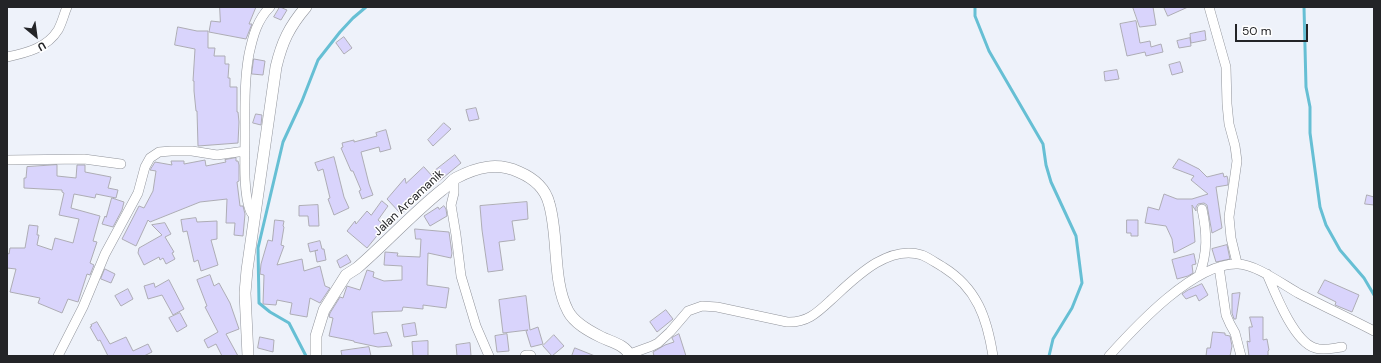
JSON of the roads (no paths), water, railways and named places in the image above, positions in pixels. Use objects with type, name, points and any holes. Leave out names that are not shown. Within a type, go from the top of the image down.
[{"type":"street","points":[[7,57],[33,51],[49,41],[58,30],[67,7]]},
{"type":"street","points":[[256,217],[251,213],[248,203],[245,174],[244,102],[249,55],[259,20],[270,7]]},
{"type":"street","points":[[248,356],[245,293],[247,270],[256,217],[260,172],[276,67],[280,47],[290,29],[306,7]]},
{"type":"street","points":[[1208,7],[1226,67],[1226,104],[1237,161],[1229,217],[1231,238],[1237,264]]},
{"type":"street","points":[[58,356],[83,307],[105,254],[138,193],[145,167],[150,158],[159,152],[172,151],[192,151],[217,155],[245,151]]},
{"type":"street","points":[[7,160],[84,159],[121,164]]},
{"type":"street","name":"Jalan Arcamanik","points":[[316,356],[316,336],[324,310],[346,274],[357,268],[426,203],[450,185],[454,179],[487,166],[510,168],[522,173],[537,183],[546,196],[551,210],[561,291],[568,311],[582,326],[622,347],[630,355]]},
{"type":"street","points":[[454,179],[454,193],[451,205],[461,276],[476,326],[489,356]]},
{"type":"street","points":[[1199,276],[1206,247],[1205,224],[1202,209]]},
{"type":"street","points":[[630,355],[658,343],[688,312],[702,306],[717,307],[787,322],[804,321],[825,306],[871,266],[891,256],[907,253],[922,255],[932,260],[959,278],[967,286],[975,298],[985,322],[993,356]]},
{"type":"street","points":[[1110,356],[1161,302],[1199,276],[1219,267],[1237,264],[1267,274],[1332,311],[1374,331]]},
{"type":"street","points":[[1219,267],[1226,315],[1235,334],[1241,356]]},
{"type":"street","points":[[1267,274],[1285,314],[1306,343],[1316,349],[1342,347]]},
{"type":"waterway","points":[[306,356],[289,323],[270,312],[259,303],[258,248],[283,142],[302,101],[318,60],[340,32],[366,7]]},
{"type":"waterway","points":[[975,7],[975,16],[989,51],[1043,144],[1046,165],[1051,182],[1076,236],[1082,283],[1072,308],[1053,339],[1049,356]]},
{"type":"waterway","points":[[1304,7],[1306,87],[1310,107],[1310,133],[1320,207],[1326,225],[1340,250],[1364,278],[1374,295]]}]
